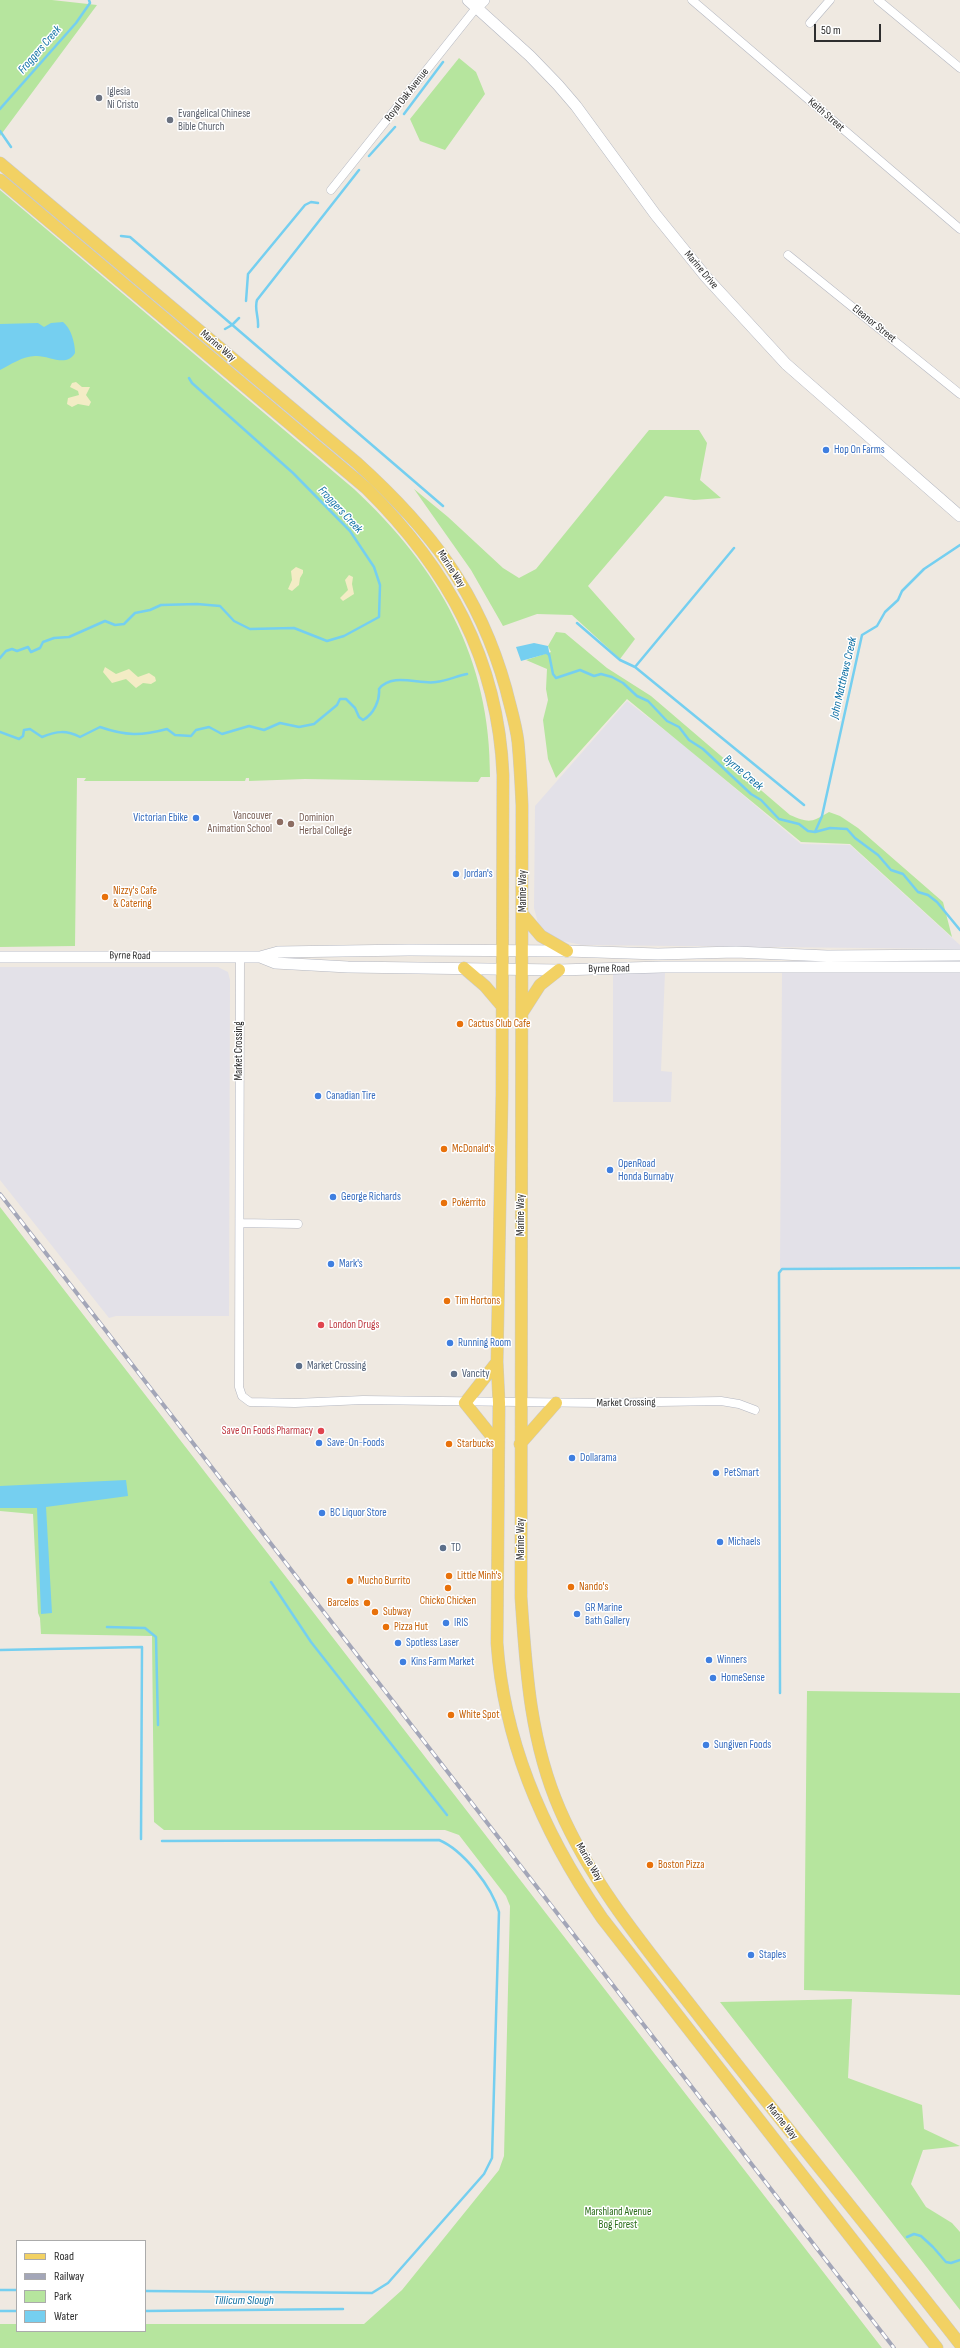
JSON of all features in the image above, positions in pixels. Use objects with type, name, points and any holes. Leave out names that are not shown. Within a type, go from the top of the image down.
[{"type":"main road","name":"Marine Way","points":[[0,163],[357,463],[394,497],[444,556],[462,583],[489,639],[501,673],[518,741],[522,799],[523,969],[521,1014],[520,1403],[521,1597],[526,1682],[535,1731],[560,1810],[593,1871],[621,1914],[759,2094],[960,2344]]},
{"type":"main road","name":"Marine Way","points":[[0,180],[366,488],[412,537],[434,568],[467,627],[484,666],[501,740],[502,1006],[497,1362],[499,1403],[499,1668],[505,1702],[524,1772],[554,1840],[577,1882],[602,1918],[937,2348]]},
{"type":"main road","points":[[523,916],[541,936],[567,951]]},
{"type":"main road","points":[[464,968],[484,986],[502,1006]]},
{"type":"main road","points":[[521,1014],[540,985],[559,970]]},
{"type":"main road","points":[[497,1362],[465,1403],[498,1444]]},
{"type":"main road","points":[[520,1444],[556,1403]]},
{"type":"street","name":"Keith Street","points":[[692,0],[960,229]]},
{"type":"street","points":[[810,23],[830,0]]},
{"type":"street","points":[[878,0],[960,68]]},
{"type":"street","name":"Royal Oak Avenue","points":[[331,190],[476,3]]},
{"type":"street","name":"Marine Drive","points":[[476,3],[530,56],[567,96],[655,214],[706,276],[781,359],[821,397],[960,516]]},
{"type":"street","name":"Eleanor Street","points":[[788,254],[960,394]]},
{"type":"street","name":"Byrne Road","points":[[0,957],[240,957],[286,952],[502,950],[658,954],[736,952],[827,956],[960,955]]},
{"type":"street","name":"Byrne Road","points":[[260,956],[276,963],[348,967],[559,970],[662,967],[960,967]]},
{"type":"street","name":"Market Crossing","points":[[240,957],[239,1387],[242,1396],[250,1402],[295,1403],[363,1400],[465,1403],[721,1401],[739,1404],[755,1410]]},
{"type":"street","points":[[240,1223],[298,1224]]},
{"type":"shaded area","points":[[627,701],[680,742],[801,844],[850,845],[960,945],[960,949],[582,945],[558,940],[544,933],[538,923],[534,908],[535,806]]},
{"type":"shaded area","points":[[0,967],[218,967],[228,972],[230,980],[229,1316],[116,1316],[109,1318],[0,1180]]},
{"type":"shaded area","points":[[665,972],[661,1071],[672,1072],[671,1102],[613,1102],[613,973]]},
{"type":"shaded area","points":[[960,972],[960,1266],[780,1268],[782,973]]},
{"type":"green space","points":[[0,0],[52,0],[97,5],[0,136]]},
{"type":"green space","points":[[459,58],[476,72],[485,94],[445,150],[420,141],[410,119]]},
{"type":"green space","points":[[0,190],[354,489],[384,519],[411,551],[435,584],[454,618],[470,655],[481,693],[488,734],[490,777],[481,777],[478,782],[305,779],[249,781],[249,778],[246,778],[245,781],[84,781],[86,778],[77,778],[75,946],[0,947]]},
{"type":"green space","points":[[649,430],[699,430],[707,443],[700,480],[721,498],[694,500],[665,496],[588,586],[635,639],[620,659],[572,615],[537,614],[503,626],[471,570],[414,489],[448,517],[503,568],[519,578],[536,569]]},
{"type":"green space","points":[[556,632],[565,633],[607,668],[651,696],[790,815],[810,821],[829,812],[840,816],[858,828],[943,902],[952,937],[850,844],[801,842],[627,699],[556,778],[548,759],[543,720],[548,700],[546,689],[547,669],[526,660],[551,652],[548,646]]},
{"type":"green space","name":"Marshland Avenue Bog Forest","points":[[0,1207],[882,2348],[0,2348],[0,2324],[16,2324],[16,2332],[146,2332],[146,2324],[364,2324],[402,2290],[499,2170],[504,2156],[510,1906],[506,1896],[459,1835],[445,1830],[164,1830],[154,1822],[152,1636],[41,1634],[40,1618],[38,1613],[33,1514],[0,1511]]},
{"type":"green space","points":[[807,1691],[960,1693],[960,1995],[804,1990]]},
{"type":"green space","points":[[852,1999],[848,2078],[922,2105],[924,2129],[960,2146],[923,2150],[911,2184],[926,2207],[952,2223],[960,2232],[960,2310],[720,2002]]},
{"type":"sand","points":[[76,382],[82,387],[90,387],[86,395],[91,402],[89,406],[78,404],[72,407],[67,404],[68,398],[79,395],[78,391],[70,387],[72,383]]},
{"type":"sand","points":[[296,567],[303,570],[303,573],[300,578],[299,585],[292,591],[288,589],[292,580],[291,571]]},
{"type":"sand","points":[[349,575],[353,577],[352,584],[354,594],[343,601],[340,598],[348,590],[345,580]]},
{"type":"sand","points":[[105,667],[116,674],[129,669],[138,677],[149,673],[155,677],[156,681],[151,684],[143,683],[136,688],[126,679],[112,683],[103,672]]},
{"type":"water","points":[[63,322],[68,328],[73,340],[75,353],[71,357],[67,360],[57,360],[40,356],[30,356],[0,370],[0,324],[38,323],[44,327],[51,323]]},
{"type":"water","points":[[534,643],[548,646],[550,657],[546,654],[521,661],[516,647]]},
{"type":"water","points":[[126,1480],[128,1496],[46,1507],[52,1613],[41,1614],[37,1508],[0,1508],[0,1486]]},
{"type":"waterway","name":"Froggers Creek","points":[[0,109],[76,23],[90,3],[89,0]]},
{"type":"waterway","points":[[404,114],[443,62]]},
{"type":"waterway","points":[[369,156],[395,127]]},
{"type":"waterway","name":"Froggers Creek","points":[[0,131],[11,147]]},
{"type":"waterway","points":[[258,327],[256,307],[257,300],[359,170]]},
{"type":"waterway","points":[[246,301],[248,274],[305,205],[311,202],[318,203]]},
{"type":"waterway","points":[[121,236],[130,237],[443,506]]},
{"type":"waterway","name":"Froggers Creek","points":[[225,329],[239,318]]},
{"type":"waterway","name":"Froggers Creek","points":[[0,658],[6,651],[12,649],[17,651],[28,647],[31,652],[40,648],[43,642],[54,638],[69,637],[105,621],[115,625],[124,624],[135,613],[150,610],[161,605],[197,604],[220,606],[234,621],[250,629],[294,628],[327,641],[344,636],[379,617],[380,585],[374,567],[350,531],[293,473],[192,383],[189,378]]},
{"type":"waterway","name":"John Matthews Creek","points":[[815,832],[822,816],[862,635],[877,626],[885,612],[898,600],[902,591],[924,569],[960,545]]},
{"type":"waterway","points":[[635,667],[734,548]]},
{"type":"waterway","points":[[577,623],[620,660],[635,667],[804,805]]},
{"type":"waterway","name":"Byrne Creek","points":[[549,654],[553,674],[556,678],[580,670],[594,676],[601,674],[612,677],[623,683],[637,696],[648,701],[667,721],[679,727],[689,740],[703,749],[751,794],[761,800],[779,819],[799,824],[808,831],[815,832],[830,828],[847,829],[855,838],[878,855],[891,870],[903,874],[918,892],[928,895],[937,902],[960,930]]},
{"type":"waterway","name":"Byrne Creek","points":[[0,732],[19,739],[23,736],[24,730],[30,729],[42,737],[52,733],[61,732],[70,733],[80,737],[100,727],[118,732],[134,734],[149,733],[167,729],[175,735],[191,736],[196,730],[209,727],[222,734],[249,726],[264,730],[280,723],[299,727],[314,724],[337,705],[340,699],[346,699],[355,708],[359,717],[363,720],[376,706],[379,689],[391,681],[406,680],[436,682],[467,674]]},
{"type":"waterway","points":[[780,1693],[779,1273],[782,1269],[960,1268]]},
{"type":"waterway","points":[[271,1582],[311,1642],[447,1815]]},
{"type":"waterway","points":[[107,1627],[145,1628],[156,1637],[158,1725]]},
{"type":"waterway","points":[[0,1650],[142,1647],[141,1839]]},
{"type":"waterway","points":[[146,2291],[372,2293],[388,2283],[484,2174],[492,2158],[499,1912],[483,1881],[458,1852],[439,1840],[162,1841]]},
{"type":"waterway","points":[[907,2237],[914,2234],[921,2236],[946,2262],[951,2263],[960,2260]]},
{"type":"waterway","points":[[0,2290],[16,2290]]},
{"type":"waterway","name":"Tillicum Slough","points":[[146,2311],[343,2309]]},
{"type":"waterway","name":"Tillicum Slough","points":[[0,2311],[16,2311]]},
{"type":"railway","points":[[0,1194],[894,2348]]},
{"type":"place","name":"Iglesia Ni Cristo","points":[[99,98]]},
{"type":"place","name":"Evangelical Chinese Bible Church","points":[[170,120]]},
{"type":"place","name":"Hop On Farms","points":[[826,450]]},
{"type":"place","name":"Victorian Ebike","points":[[196,818]]},
{"type":"place","name":"Vancouver Animation School","points":[[280,822]]},
{"type":"place","name":"Dominion Herbal College","points":[[291,824]]},
{"type":"place","name":"Jordan's","points":[[456,874]]},
{"type":"place","name":"Nizzy's Cafe & Catering","points":[[105,897]]},
{"type":"place","name":"Cactus Club Cafe","points":[[460,1024]]},
{"type":"place","name":"Canadian Tire","points":[[318,1096]]},
{"type":"place","name":"McDonald's","points":[[444,1149]]},
{"type":"place","name":"OpenRoad Honda Burnaby","points":[[610,1170]]},
{"type":"place","name":"George Richards","points":[[333,1197]]},
{"type":"place","name":"Pokérrito","points":[[444,1203]]},
{"type":"place","name":"Mark's","points":[[331,1264]]},
{"type":"place","name":"Tim Hortons","points":[[447,1301]]},
{"type":"place","name":"London Drugs","points":[[321,1325]]},
{"type":"place","name":"Running Room","points":[[450,1343]]},
{"type":"place","name":"Market Crossing","points":[[299,1366]]},
{"type":"place","name":"Vancity","points":[[454,1374]]},
{"type":"place","name":"Save On Foods Pharmacy","points":[[321,1431]]},
{"type":"place","name":"Save-On-Foods","points":[[319,1443]]},
{"type":"place","name":"Starbucks","points":[[449,1444]]},
{"type":"place","name":"Dollarama","points":[[572,1458]]},
{"type":"place","name":"PetSmart","points":[[716,1473]]},
{"type":"place","name":"BC Liquor Store","points":[[322,1513]]},
{"type":"place","name":"Michaels","points":[[720,1542]]},
{"type":"place","name":"TD","points":[[443,1548]]},
{"type":"place","name":"Little Minh's","points":[[449,1576]]},
{"type":"place","name":"Mucho Burrito","points":[[350,1581]]},
{"type":"place","name":"Nando's","points":[[571,1587]]},
{"type":"place","name":"Chicko Chicken","points":[[448,1588]]},
{"type":"place","name":"Barcelos","points":[[367,1603]]},
{"type":"place","name":"Subway","points":[[375,1612]]},
{"type":"place","name":"GR Marine Bath Gallery","points":[[577,1614]]},
{"type":"place","name":"IRIS","points":[[446,1623]]},
{"type":"place","name":"Pizza Hut","points":[[386,1627]]},
{"type":"place","name":"Spotless Laser","points":[[398,1643]]},
{"type":"place","name":"Winners","points":[[709,1660]]},
{"type":"place","name":"Kins Farm Market","points":[[403,1662]]},
{"type":"place","name":"HomeSense","points":[[713,1678]]},
{"type":"place","name":"White Spot","points":[[451,1715]]},
{"type":"place","name":"Sungiven Foods","points":[[706,1745]]},
{"type":"place","name":"Boston Pizza","points":[[650,1865]]},
{"type":"place","name":"Staples","points":[[751,1955]]}]
